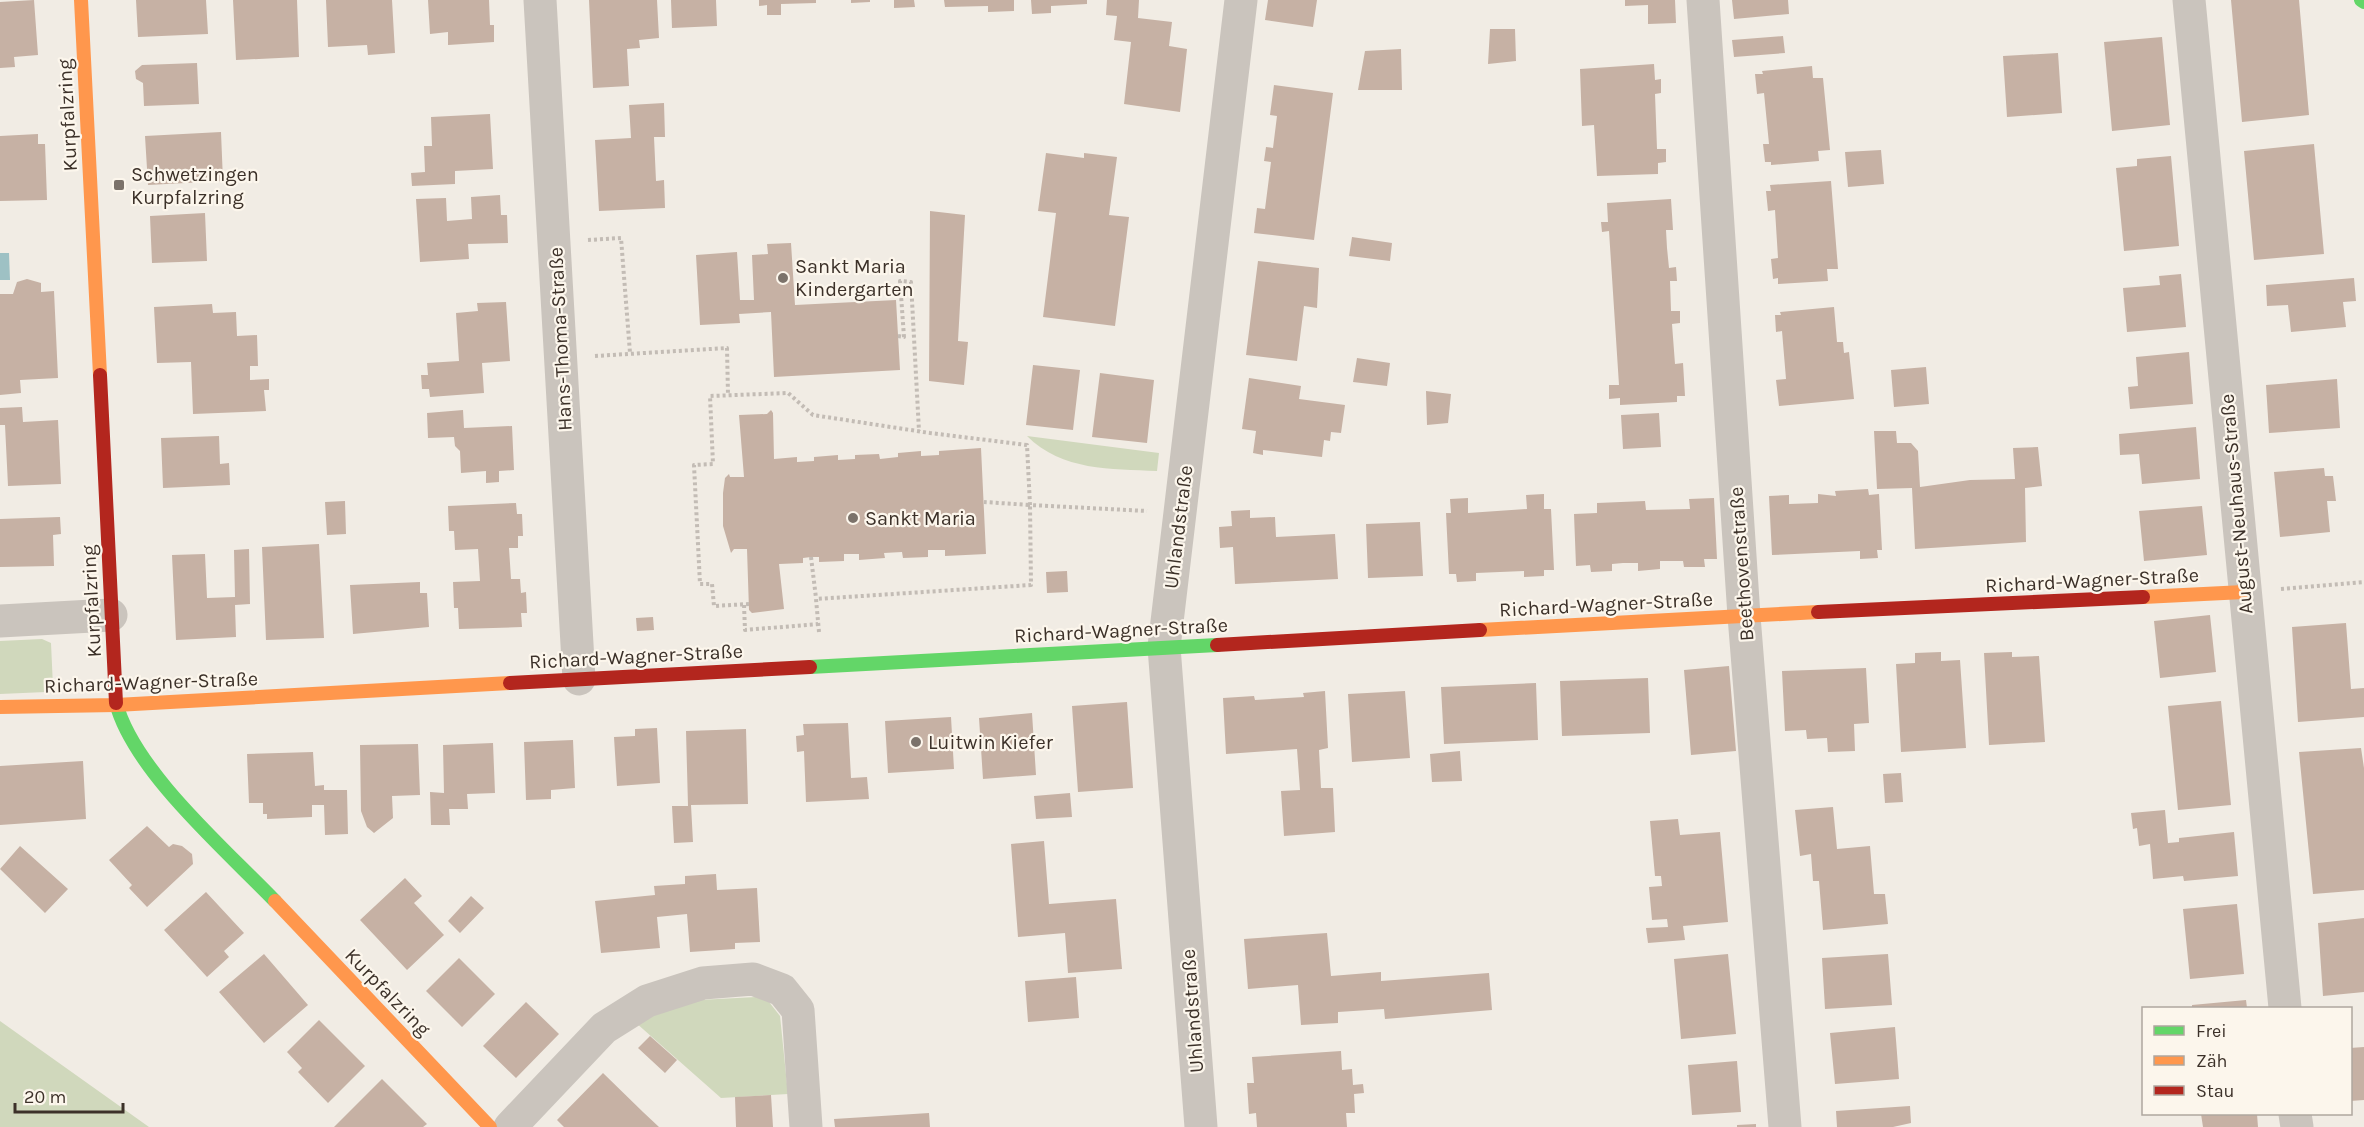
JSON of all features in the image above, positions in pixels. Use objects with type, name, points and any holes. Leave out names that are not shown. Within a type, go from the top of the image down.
[{"type":"street","name":"Kurpfalzring","points":[[81,0],[116,705],[130,741],[162,783],[490,1127]]},
{"type":"street","name":"Hans-Thoma-Straße","points":[[540,0],[579,679]]},
{"type":"street","name":"Uhlandstraße","points":[[1201,1127],[1164,648],[1241,0]]},
{"type":"street","name":"Beethovenstraße","points":[[1703,0],[1744,616],[1785,1127]]},
{"type":"street","name":"August-Neuhaus-Straße","points":[[2189,0],[2285,1007]]},
{"type":"street","name":"Richard-Wagner-Straße","points":[[0,707],[116,705],[1744,616],[2244,592]]},
{"type":"street","points":[[0,621],[111,615]]},
{"type":"street","points":[[510,1127],[604,1028],[647,1001],[703,983],[753,979],[782,990],[798,1010],[806,1127]]},
{"type":"path","points":[[554,241],[621,238],[630,354]]},
{"type":"path","points":[[898,336],[904,337],[900,281],[911,282],[919,431]]},
{"type":"path","points":[[561,358],[727,348],[728,395]]},
{"type":"path","points":[[816,598],[1031,585],[1027,445],[813,415],[788,393],[710,396],[713,464],[693,465],[700,584],[712,584],[714,606],[746,605],[744,630],[818,624]]},
{"type":"path","points":[[984,502],[1180,512]]},
{"type":"path","points":[[811,557],[823,666]]},
{"type":"path","points":[[2244,592],[2364,582]]},
{"type":"green space","points":[[1027,436],[1159,453],[1157,471],[1105,468],[1071,462],[1056,456]]},
{"type":"green space","points":[[42,639],[51,643],[53,687],[46,692],[0,694],[0,641]]},
{"type":"green space","points":[[756,997],[769,1002],[780,1016],[788,1094],[721,1098],[635,1022],[699,1000]]},
{"type":"green space","points":[[0,1021],[149,1127],[0,1127]]},
{"type":"water","points":[[0,253],[9,253],[10,280],[0,280]]},
{"type":"building","points":[[34,0],[38,55],[14,57],[15,67],[0,68],[0,2]]},
{"type":"building","points":[[136,0],[206,0],[208,34],[138,37]]},
{"type":"building","points":[[233,0],[297,0],[299,57],[236,60]]},
{"type":"building","points":[[326,0],[392,0],[395,53],[368,55],[367,45],[328,47]]},
{"type":"building","points":[[428,0],[489,0],[490,25],[494,25],[494,42],[448,45],[448,32],[430,34]]},
{"type":"building","points":[[589,0],[657,0],[659,38],[639,40],[640,48],[627,49],[629,86],[593,88]]},
{"type":"building","points":[[671,0],[716,0],[717,26],[672,28]]},
{"type":"building","points":[[759,0],[816,0],[816,3],[781,4],[781,15],[767,15],[767,5],[759,6]]},
{"type":"building","points":[[851,0],[870,0],[870,2],[851,3]]},
{"type":"building","points":[[894,0],[914,0],[915,7],[894,8]]},
{"type":"building","points":[[944,0],[1014,0],[1014,11],[988,12],[988,6],[945,7]]},
{"type":"building","points":[[1031,0],[1087,0],[1087,4],[1051,6],[1051,13],[1032,14]]},
{"type":"building","points":[[1107,0],[1139,0],[1138,18],[1172,22],[1169,46],[1187,49],[1180,112],[1124,104],[1131,42],[1114,40],[1117,16],[1106,15]]},
{"type":"building","points":[[1268,0],[1317,0],[1313,27],[1265,20]]},
{"type":"building","points":[[1625,0],[1675,0],[1676,23],[1648,24],[1648,5],[1625,6]]},
{"type":"building","points":[[1732,0],[1788,0],[1789,14],[1734,19]]},
{"type":"building","points":[[2231,0],[2299,0],[2309,115],[2242,122]]},
{"type":"building","points":[[1490,29],[1515,29],[1516,61],[1488,64]]},
{"type":"building","points":[[1783,36],[1785,53],[1734,57],[1732,40]]},
{"type":"building","points":[[2162,37],[2170,125],[2112,131],[2104,42]]},
{"type":"building","points":[[1401,49],[1402,90],[1358,90],[1365,51]]},
{"type":"building","points":[[2058,53],[2062,113],[2007,117],[2003,56]]},
{"type":"building","points":[[197,63],[199,104],[144,106],[143,83],[136,79],[135,71],[142,65]]},
{"type":"building","points":[[1654,64],[1655,80],[1661,79],[1661,93],[1655,94],[1657,149],[1666,149],[1666,162],[1658,163],[1658,174],[1597,176],[1594,125],[1582,126],[1580,69]]},
{"type":"building","points":[[1812,66],[1813,78],[1823,78],[1830,150],[1818,151],[1819,161],[1771,165],[1771,162],[1765,162],[1763,144],[1769,144],[1764,93],[1757,94],[1755,74],[1763,74],[1762,71]]},
{"type":"building","points":[[1274,85],[1333,93],[1314,240],[1254,233],[1257,208],[1265,209],[1271,162],[1264,161],[1266,147],[1273,148],[1277,116],[1270,115]]},
{"type":"building","points":[[664,103],[665,137],[654,137],[656,181],[664,180],[665,208],[599,211],[595,140],[631,138],[629,105]]},
{"type":"building","points":[[490,114],[493,169],[455,171],[455,184],[412,186],[411,173],[425,172],[424,146],[432,146],[431,117]]},
{"type":"building","points":[[221,132],[223,181],[148,185],[145,136]]},
{"type":"building","points":[[38,134],[38,144],[45,144],[47,200],[0,201],[0,136]]},
{"type":"building","points":[[2314,144],[2324,254],[2254,260],[2244,151]]},
{"type":"building","points":[[1881,150],[1884,184],[1848,187],[1845,152]]},
{"type":"building","points":[[1046,153],[1084,158],[1084,153],[1117,157],[1109,215],[1129,217],[1115,326],[1043,317],[1056,213],[1038,211]]},
{"type":"building","points":[[2171,156],[2179,246],[2124,251],[2116,168],[2137,166],[2137,159]]},
{"type":"building","points":[[1831,181],[1838,269],[1827,269],[1828,281],[1778,284],[1778,278],[1773,279],[1771,259],[1778,258],[1775,210],[1768,211],[1766,191],[1771,191],[1770,185]]},
{"type":"building","points":[[500,195],[501,215],[507,215],[508,243],[468,244],[469,259],[420,262],[416,199],[446,198],[447,221],[472,219],[471,197]]},
{"type":"building","points":[[1671,199],[1673,230],[1666,230],[1667,248],[1669,268],[1676,267],[1677,281],[1670,281],[1671,311],[1680,311],[1680,323],[1672,324],[1675,364],[1683,363],[1685,396],[1677,396],[1677,402],[1620,405],[1620,398],[1609,399],[1609,385],[1619,385],[1609,231],[1602,232],[1601,222],[1608,222],[1607,203]]},
{"type":"building","points":[[930,211],[965,215],[958,341],[968,342],[964,385],[929,381]]},
{"type":"building","points":[[205,213],[207,261],[152,263],[150,216]]},
{"type":"building","points":[[1352,237],[1392,243],[1390,261],[1349,256]]},
{"type":"building","points":[[791,243],[795,305],[896,300],[900,370],[774,377],[771,312],[739,314],[740,323],[700,325],[696,255],[737,252],[740,300],[754,300],[752,255],[768,254],[767,244]]},
{"type":"building","points":[[1258,261],[1319,268],[1317,308],[1304,306],[1297,361],[1246,355]]},
{"type":"building","points":[[2181,274],[2186,327],[2127,332],[2123,288],[2160,285],[2159,276]]},
{"type":"building","points":[[2354,278],[2356,301],[2343,302],[2346,327],[2291,332],[2288,305],[2267,306],[2266,285]]},
{"type":"building","points":[[27,279],[41,283],[41,292],[54,291],[58,378],[20,380],[21,393],[0,395],[0,294],[13,294],[17,282]]},
{"type":"building","points":[[506,302],[510,361],[482,363],[484,393],[430,397],[429,389],[422,389],[421,375],[428,375],[427,363],[459,361],[456,313],[478,311],[477,303]]},
{"type":"building","points":[[212,304],[213,313],[236,312],[237,336],[257,335],[258,366],[250,366],[250,380],[269,379],[269,390],[264,390],[266,411],[193,414],[191,362],[157,363],[154,307]]},
{"type":"building","points":[[1834,307],[1837,342],[1843,342],[1844,353],[1849,352],[1854,399],[1779,406],[1776,380],[1786,379],[1782,331],[1776,332],[1775,315],[1781,315],[1780,312]]},
{"type":"building","points":[[2189,352],[2193,404],[2130,409],[2128,387],[2138,386],[2136,357]]},
{"type":"building","points":[[1357,358],[1390,363],[1387,386],[1353,382]]},
{"type":"building","points":[[1033,365],[1080,370],[1073,430],[1026,425]]},
{"type":"building","points":[[1926,367],[1929,404],[1894,407],[1891,370]]},
{"type":"building","points":[[1100,373],[1154,380],[1147,443],[1092,437]]},
{"type":"building","points":[[1249,378],[1301,386],[1299,399],[1345,405],[1341,433],[1331,432],[1330,441],[1324,440],[1322,457],[1263,450],[1263,455],[1253,453],[1256,431],[1242,429]]},
{"type":"building","points":[[2337,379],[2340,428],[2269,433],[2266,385]]},
{"type":"building","points":[[1426,391],[1451,394],[1448,423],[1427,425]]},
{"type":"building","points":[[22,407],[23,422],[58,420],[61,484],[8,486],[5,425],[0,425],[0,408]]},
{"type":"building","points":[[463,410],[464,428],[512,426],[514,470],[499,471],[499,482],[486,483],[486,471],[461,473],[460,451],[455,446],[454,437],[428,438],[427,413]]},
{"type":"building","name":"Sankt Maria","points":[[771,410],[773,413],[774,459],[797,457],[797,462],[814,461],[814,457],[838,455],[838,460],[855,459],[855,455],[879,454],[880,459],[898,457],[898,453],[921,451],[921,456],[939,455],[939,451],[981,448],[986,554],[945,556],[945,550],[928,550],[928,557],[903,558],[902,552],[884,553],[885,558],[859,560],[859,554],[844,554],[844,561],[819,562],[819,557],[811,557],[803,558],[803,563],[779,564],[784,609],[752,613],[749,610],[747,549],[734,549],[731,553],[723,526],[723,493],[725,478],[729,474],[730,477],[744,477],[739,415],[767,414]]},
{"type":"building","points":[[1659,413],[1661,447],[1623,449],[1621,415]]},
{"type":"building","points":[[2196,427],[2200,479],[2142,484],[2139,454],[2120,455],[2119,434]]},
{"type":"building","points":[[1874,431],[1896,431],[1897,443],[1911,443],[1918,451],[1920,487],[1970,480],[2015,479],[2013,448],[2038,447],[2042,486],[2025,488],[2026,542],[1915,549],[1912,488],[1877,489]]},
{"type":"building","points":[[219,436],[220,464],[229,463],[230,485],[163,488],[161,438]]},
{"type":"building","points":[[2324,468],[2325,476],[2333,476],[2336,501],[2327,501],[2330,532],[2280,537],[2274,472]]},
{"type":"building","points":[[1868,489],[1869,495],[1879,494],[1882,550],[1877,550],[1878,558],[1860,559],[1860,551],[1772,555],[1769,496],[1789,495],[1789,504],[1818,503],[1818,494],[1836,496],[1835,491]]},
{"type":"building","points":[[1544,494],[1544,509],[1551,509],[1554,570],[1544,570],[1544,576],[1524,577],[1524,571],[1476,573],[1476,581],[1457,582],[1456,574],[1449,574],[1446,513],[1451,513],[1450,499],[1468,498],[1468,513],[1527,509],[1526,495]]},
{"type":"building","points":[[1714,498],[1717,559],[1704,559],[1705,567],[1684,567],[1683,561],[1660,561],[1660,569],[1638,571],[1638,563],[1623,563],[1612,564],[1612,571],[1591,572],[1590,565],[1576,566],[1574,514],[1597,513],[1597,503],[1645,501],[1646,510],[1690,509],[1689,499]]},
{"type":"building","points":[[345,501],[346,534],[327,535],[325,502]]},
{"type":"building","points":[[516,503],[517,514],[522,514],[523,536],[518,536],[518,548],[509,548],[511,579],[520,579],[521,593],[526,592],[527,613],[521,613],[522,627],[459,629],[458,608],[454,608],[453,582],[480,581],[478,549],[455,550],[454,531],[449,531],[448,506]]},
{"type":"building","points":[[2202,506],[2207,555],[2144,561],[2139,511]]},
{"type":"building","points":[[1250,510],[1250,518],[1275,517],[1276,537],[1335,534],[1338,579],[1235,584],[1233,547],[1220,548],[1219,527],[1232,526],[1231,511]]},
{"type":"building","points":[[60,517],[61,534],[53,535],[54,566],[0,567],[0,519]]},
{"type":"building","points":[[1420,522],[1423,576],[1368,578],[1366,524]]},
{"type":"building","points":[[319,544],[324,638],[266,640],[262,547]]},
{"type":"building","points":[[249,549],[250,604],[235,605],[236,637],[176,640],[172,555],[205,554],[207,598],[235,597],[234,550]]},
{"type":"building","points":[[1067,571],[1068,592],[1047,593],[1046,572]]},
{"type":"building","points":[[420,582],[420,593],[427,593],[429,627],[353,634],[350,585]]},
{"type":"building","points":[[2210,615],[2216,672],[2160,678],[2154,621]]},
{"type":"building","points":[[653,617],[654,630],[637,631],[636,618]]},
{"type":"building","points":[[2346,623],[2351,689],[2364,688],[2364,717],[2298,722],[2292,627]]},
{"type":"building","points":[[1941,652],[1941,661],[1960,660],[1966,748],[1901,752],[1896,664],[1915,663],[1915,653]]},
{"type":"building","points":[[2012,652],[2012,657],[2039,656],[2045,742],[1989,745],[1984,653]]},
{"type":"building","points":[[1729,666],[1736,751],[1691,755],[1684,670]]},
{"type":"building","points":[[1866,668],[1869,723],[1854,724],[1855,751],[1828,752],[1827,738],[1807,739],[1806,730],[1785,731],[1782,671]]},
{"type":"building","points":[[1648,678],[1650,733],[1562,736],[1560,681]]},
{"type":"building","points":[[1536,683],[1538,740],[1444,744],[1441,687]]},
{"type":"building","points":[[1325,691],[1328,748],[1319,750],[1321,788],[1333,788],[1335,832],[1284,836],[1281,791],[1300,790],[1297,749],[1226,754],[1223,698],[1254,696],[1255,700],[1304,697],[1303,693]]},
{"type":"building","points":[[1405,691],[1410,758],[1352,762],[1348,694]]},
{"type":"building","points":[[2221,701],[2231,805],[2178,810],[2168,706]]},
{"type":"building","points":[[1127,702],[1133,788],[1078,792],[1072,706]]},
{"type":"building","points":[[1032,713],[1036,775],[983,779],[979,718]]},
{"type":"building","points":[[951,717],[954,769],[888,773],[885,721]]},
{"type":"building","points":[[848,723],[851,778],[867,777],[869,799],[806,802],[804,751],[797,752],[796,736],[804,735],[803,724]]},
{"type":"building","points":[[657,728],[660,783],[617,786],[614,737],[635,736],[635,729]]},
{"type":"building","points":[[746,729],[748,804],[691,805],[693,842],[674,843],[672,806],[688,806],[686,731]]},
{"type":"building","points":[[573,740],[575,788],[551,790],[551,799],[526,800],[524,742]]},
{"type":"building","points":[[493,743],[495,793],[467,794],[468,809],[449,809],[450,825],[431,825],[430,792],[444,793],[443,745]]},
{"type":"building","points":[[418,744],[420,795],[392,796],[393,818],[374,833],[367,827],[361,811],[360,745]]},
{"type":"building","points":[[2361,748],[2364,768],[2364,890],[2313,894],[2299,752]]},
{"type":"building","points":[[1460,751],[1462,781],[1432,782],[1430,754]]},
{"type":"building","points":[[313,752],[315,786],[324,785],[324,790],[347,790],[348,834],[325,835],[324,805],[312,805],[312,817],[267,819],[267,814],[263,814],[263,803],[249,803],[247,754]]},
{"type":"building","points":[[83,761],[86,819],[0,825],[0,766]]},
{"type":"building","points":[[1901,773],[1903,802],[1885,803],[1883,774]]},
{"type":"building","points":[[1070,793],[1072,817],[1036,819],[1034,796]]},
{"type":"building","points":[[1833,807],[1837,849],[1870,846],[1874,894],[1885,894],[1888,924],[1823,930],[1819,881],[1813,881],[1811,854],[1800,856],[1795,810]]},
{"type":"building","points":[[2165,810],[2168,843],[2179,842],[2179,838],[2234,832],[2238,876],[2184,881],[2183,876],[2153,879],[2150,844],[2139,846],[2137,828],[2133,829],[2131,813]]},
{"type":"building","points":[[1678,819],[1680,835],[1720,832],[1728,922],[1683,926],[1685,940],[1648,943],[1646,928],[1668,927],[1667,919],[1652,920],[1649,887],[1662,886],[1661,876],[1655,876],[1650,821]]},
{"type":"building","points":[[147,826],[169,847],[173,844],[182,846],[192,854],[193,864],[147,907],[129,888],[132,885],[109,860]]},
{"type":"building","points":[[1044,841],[1049,904],[1116,899],[1122,969],[1068,973],[1065,933],[1018,937],[1011,844]]},
{"type":"building","points":[[20,846],[68,889],[45,913],[0,869]]},
{"type":"building","points":[[716,874],[717,890],[757,888],[760,942],[735,943],[735,949],[690,952],[687,914],[657,917],[660,948],[601,953],[595,901],[655,895],[654,886],[685,884],[685,876]]},
{"type":"building","points":[[405,878],[422,896],[414,903],[444,935],[407,970],[360,920]]},
{"type":"building","points":[[206,892],[244,933],[224,951],[229,957],[207,977],[164,930]]},
{"type":"building","points":[[471,896],[484,908],[460,933],[448,921]]},
{"type":"building","points":[[2237,904],[2244,974],[2190,979],[2183,909]]},
{"type":"building","points":[[2364,918],[2364,992],[2323,996],[2318,923]]},
{"type":"building","points":[[1327,933],[1331,976],[1381,972],[1381,981],[1489,973],[1492,1010],[1385,1019],[1384,1009],[1338,1012],[1338,1023],[1301,1025],[1298,985],[1248,989],[1244,939]]},
{"type":"building","points":[[264,954],[308,1005],[264,1043],[219,992]]},
{"type":"building","points":[[1728,954],[1736,1034],[1681,1039],[1674,959]]},
{"type":"building","points":[[1888,954],[1892,1005],[1825,1009],[1822,958]]},
{"type":"building","points":[[459,958],[495,994],[462,1027],[426,991]]},
{"type":"building","points":[[1076,977],[1079,1018],[1028,1022],[1025,981]]},
{"type":"building","points":[[2246,1000],[2247,1007],[2192,1007],[2192,1005]]},
{"type":"building","points":[[526,1002],[559,1034],[516,1078],[483,1046]]},
{"type":"building","points":[[319,1020],[365,1066],[328,1103],[298,1072],[302,1068],[287,1052]]},
{"type":"building","points":[[1895,1027],[1899,1079],[1835,1084],[1830,1033]]},
{"type":"building","points":[[650,1036],[677,1060],[665,1073],[638,1048]]},
{"type":"building","points":[[2364,1047],[2364,1100],[2352,1101],[2352,1048]]},
{"type":"building","points":[[1341,1051],[1342,1070],[1352,1069],[1353,1085],[1363,1084],[1364,1093],[1354,1094],[1355,1113],[1346,1113],[1347,1127],[1257,1127],[1256,1113],[1249,1114],[1247,1083],[1254,1083],[1252,1057]]},
{"type":"building","points":[[1737,1061],[1741,1112],[1692,1115],[1688,1065]]},
{"type":"building","points":[[603,1073],[659,1127],[564,1127],[557,1120]]},
{"type":"building","points":[[382,1079],[427,1124],[423,1127],[334,1127]]},
{"type":"building","points":[[771,1095],[773,1127],[736,1127],[735,1097]]},
{"type":"building","points":[[1910,1106],[1911,1123],[1893,1127],[1837,1127],[1836,1111]]},
{"type":"building","points":[[929,1113],[930,1127],[835,1127],[834,1119]]},
{"type":"building","points":[[2201,1115],[2257,1115],[2258,1127],[2203,1127]]},
{"type":"building","points":[[1756,1124],[1756,1127],[1737,1127],[1737,1125]]},
{"type":"traffic: fast","points":[[810,667],[1217,645]]},
{"type":"traffic: fast","points":[[116,703],[126,729],[161,782],[208,834],[275,901]]},
{"type":"traffic: slow","points":[[81,0],[100,375]]},
{"type":"traffic: slow","points":[[2143,597],[2244,592]]},
{"type":"traffic: slow","points":[[1480,630],[1818,612]]},
{"type":"traffic: slow","points":[[0,707],[116,705],[510,683]]},
{"type":"traffic: slow","points":[[275,901],[490,1127]]},
{"type":"traffic: jam","points":[[100,375],[116,703]]},
{"type":"traffic: jam","points":[[1818,612],[2143,597]]},
{"type":"traffic: jam","points":[[1217,645],[1480,630]]},
{"type":"traffic: jam","points":[[510,683],[810,667]]},
{"type":"place","name":"Schwetzingen Kurpfalzring","points":[[119,185]]},
{"type":"place","name":"Sankt Maria Kindergarten","points":[[783,278]]},
{"type":"place","name":"Sankt Maria","points":[[853,518]]},
{"type":"place","name":"Luitwin Kiefer","points":[[916,742]]}]
